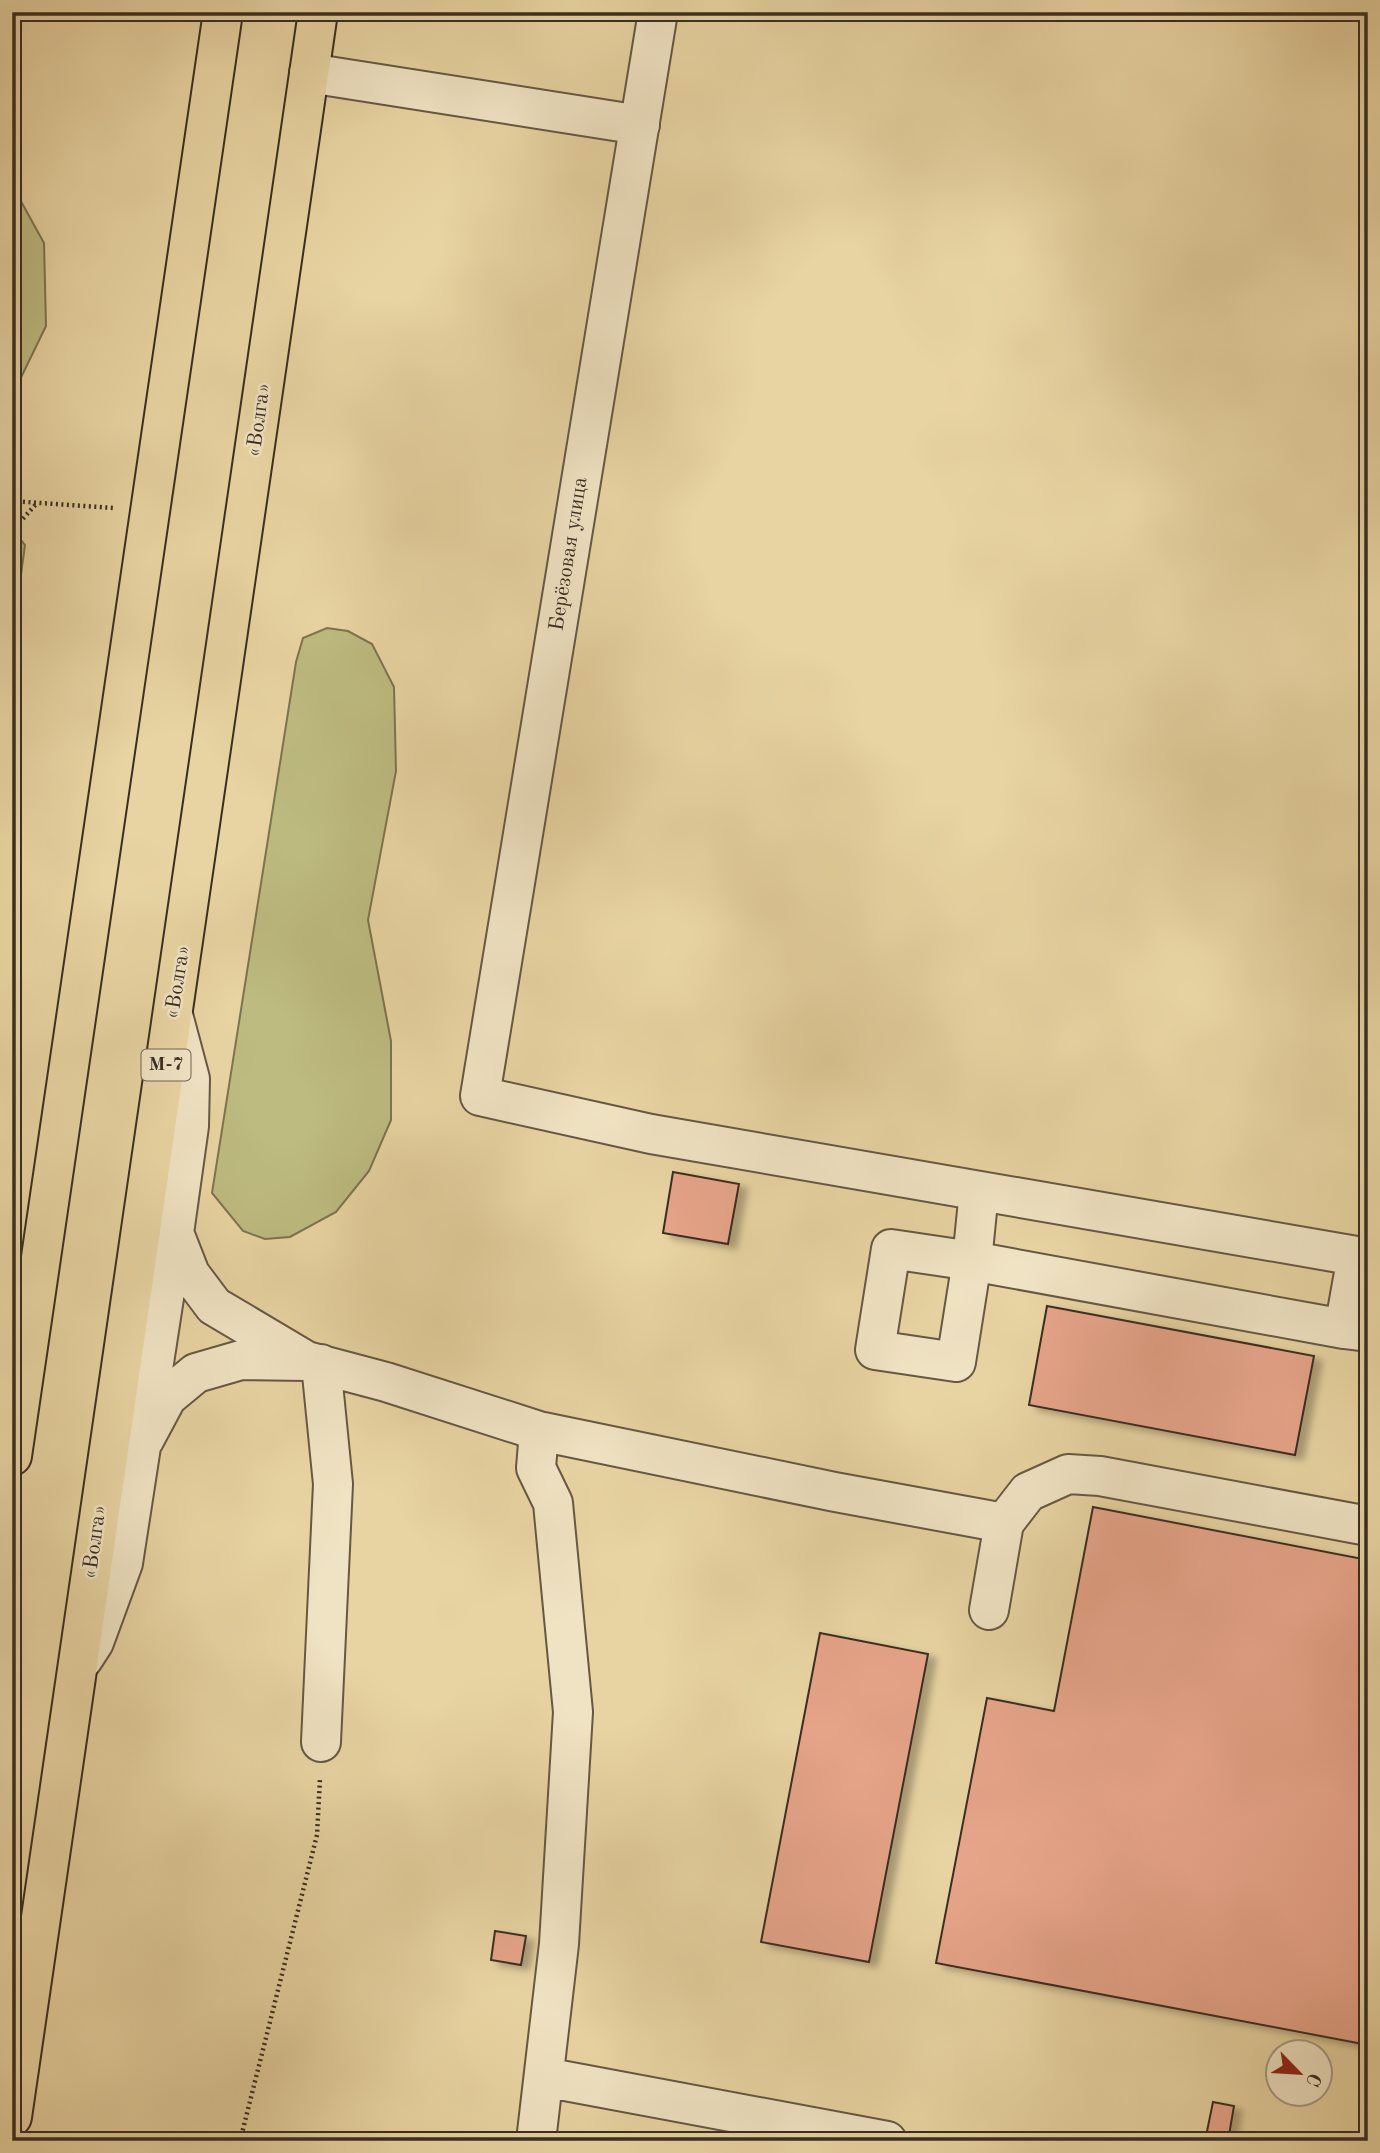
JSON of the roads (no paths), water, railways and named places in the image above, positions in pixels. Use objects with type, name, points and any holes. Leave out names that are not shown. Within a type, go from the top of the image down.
[{"type":"highway","points":[[12,1456],[223,12]]},
{"type":"highway","name":"«Волга»","points":[[12,2117],[318,12]]},
{"type":"street","name":"Берёзовая улица","points":[[658,12],[480,1096],[651,1134],[979,1191]]},
{"type":"street","points":[[309,73],[640,125]]},
{"type":"street","points":[[76,1669],[94,1642],[123,1563],[144,1440],[189,1126],[190,1079],[173,1015]]},
{"type":"street","points":[[979,1191],[1362,1257],[1356,1331],[972,1261],[979,1191]]},
{"type":"street","points":[[174,1233],[190,1274],[214,1306],[314,1363]]},
{"type":"street","points":[[144,1440],[167,1397],[197,1373],[241,1360],[314,1363],[386,1382],[538,1431],[835,1492],[1003,1522]]},
{"type":"street","points":[[314,1363],[333,1484],[321,1742]]},
{"type":"street","points":[[536,2141],[559,1944],[573,1712],[554,1503],[536,1468],[538,1431]]},
{"type":"street","points":[[989,1610],[1003,1522],[1028,1492],[1068,1474],[1100,1476],[1368,1525]]},
{"type":"street","points":[[544,2077],[887,2141]]}]
